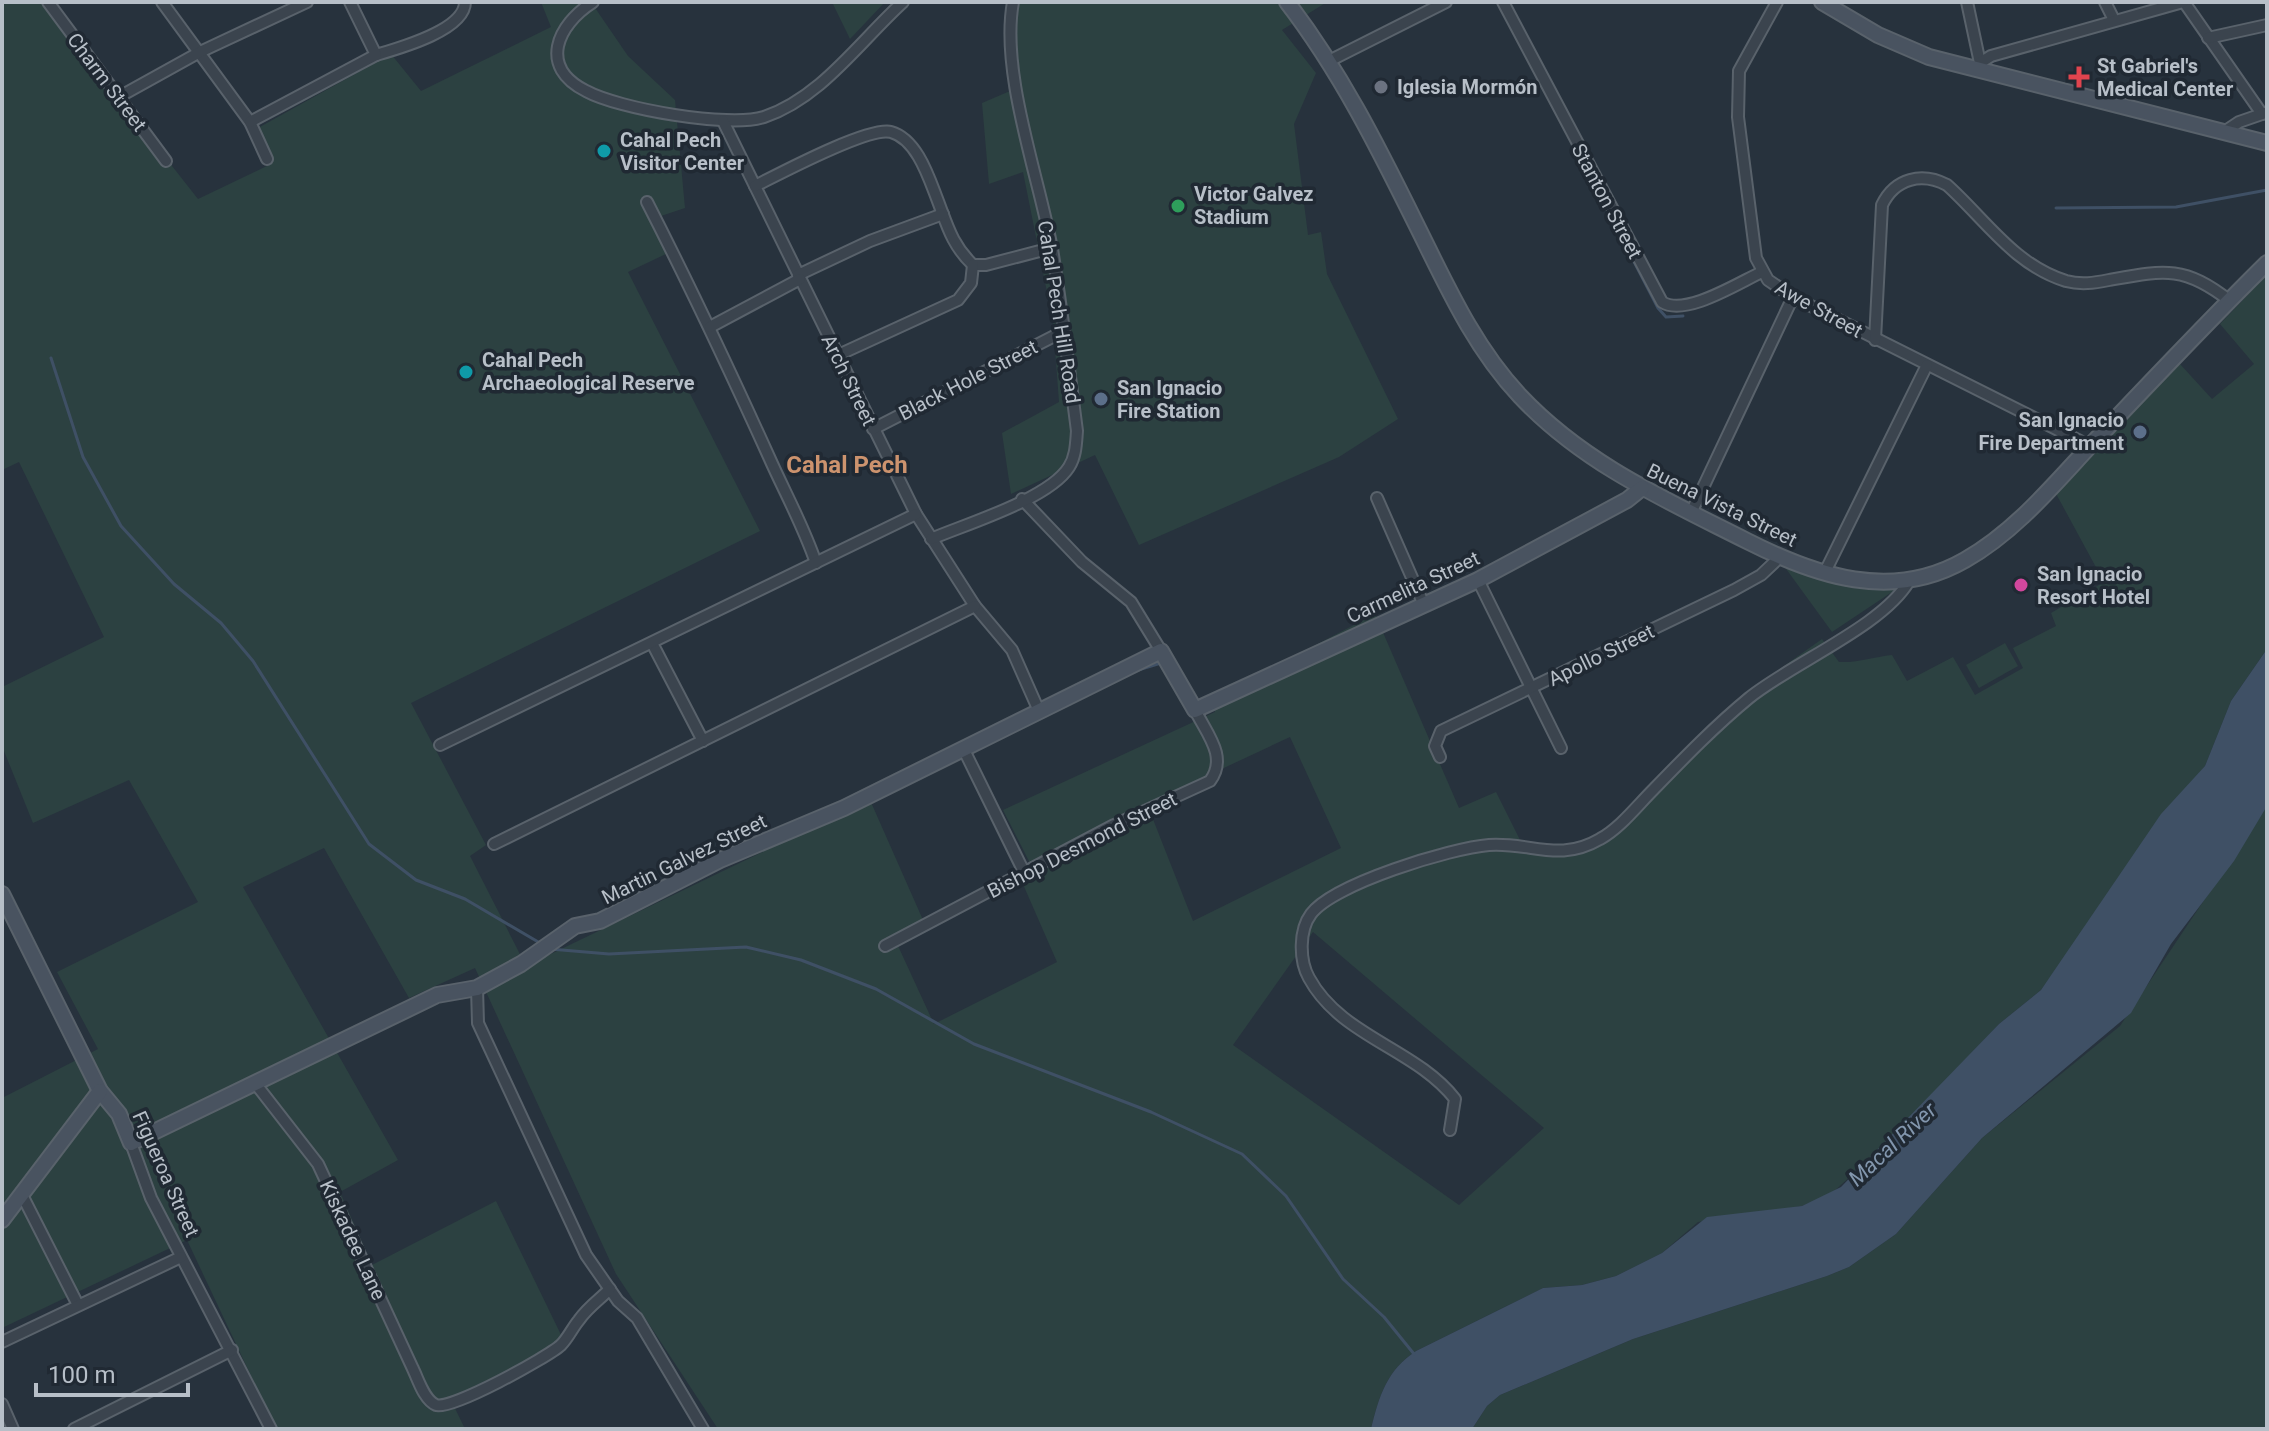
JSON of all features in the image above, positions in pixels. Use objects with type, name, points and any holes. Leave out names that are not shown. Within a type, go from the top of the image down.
[{"type":"street","name":"Charm Street","points":[[48,2],[166,161]]},
{"type":"street","points":[[162,2],[250,122],[267,159]]},
{"type":"street","points":[[117,98],[200,52],[307,2]]},
{"type":"street","points":[[350,2],[376,55]]},
{"type":"street","points":[[250,122],[376,55],[447,28],[462,16],[465,2]]},
{"type":"street","points":[[593,2],[575,13],[560,34],[560,62],[575,84],[606,98],[723,121],[762,117],[802,99],[903,2]]},
{"type":"street","name":"Cahal Pech Hill Road","points":[[931,539],[1022,499],[1059,478],[1070,467],[1076,451],[1077,431],[1051,248],[1017,83],[1011,38],[1013,2]]},
{"type":"street","name":"Buena Vista Street","points":[[1287,2],[1329,61],[1371,133],[1480,347],[1541,417],[1600,464],[1642,488],[1780,557],[1824,574],[1860,581],[1909,581],[1954,566],[1982,549],[2037,502],[2267,263]]},
{"type":"street","points":[[1329,61],[1446,2]]},
{"type":"street","name":"Stanton Street","points":[[1503,2],[1662,302],[1670,307],[1686,306],[1762,272]]},
{"type":"street","name":"Awe Street","points":[[1777,2],[1749,47],[1737,82],[1752,243],[1762,272],[1793,297],[2090,446]]},
{"type":"street","points":[[1822,2],[1903,47],[2267,143]]},
{"type":"street","points":[[1967,2],[1979,67]]},
{"type":"street","points":[[2105,2],[2114,20]]},
{"type":"street","points":[[1979,67],[1991,56],[2184,2],[2264,113],[2224,132]]},
{"type":"street","points":[[2208,38],[2267,25]]},
{"type":"street","name":"Arch Street","points":[[723,121],[916,514],[975,606],[1012,650],[1039,711]]},
{"type":"street","points":[[755,186],[860,138],[890,132],[900,137],[922,162],[956,248],[973,265],[986,265],[1051,248]]},
{"type":"street","points":[[1875,340],[1882,205],[1893,188],[1914,178],[1936,179],[1947,185],[1998,239],[2029,262],[2065,280],[2091,284],[2173,271],[2201,280],[2230,301]]},
{"type":"street","points":[[647,202],[710,327],[782,487],[802,520],[816,563]]},
{"type":"street","points":[[710,327],[870,241],[943,214]]},
{"type":"street","points":[[836,356],[958,300],[971,283],[973,265]]},
{"type":"street","points":[[1691,513],[1793,297]]},
{"type":"street","name":"Black Hole Street","points":[[873,429],[1064,331]]},
{"type":"street","points":[[1824,574],[1927,365]]},
{"type":"street","name":"Carmelita Street","points":[[1195,710],[1478,580],[1627,500],[1642,488]]},
{"type":"street","points":[[1377,498],[1424,605]]},
{"type":"street","points":[[1022,499],[1082,562],[1131,602],[1195,710]]},
{"type":"street","points":[[440,745],[916,514]]},
{"type":"street","name":"Apollo Street","points":[[1440,757],[1435,746],[1441,731],[1734,590],[1761,575],[1780,557]]},
{"type":"street","points":[[1478,580],[1561,748]]},
{"type":"street","points":[[1450,1130],[1455,1099],[1439,1079],[1341,1018],[1308,977],[1300,948],[1310,914],[1352,886],[1447,855],[1489,845],[1570,853],[1602,838],[1752,696],[1860,625],[1897,597],[1909,581]]},
{"type":"street","points":[[494,844],[975,606]]},
{"type":"street","points":[[652,643],[703,741]]},
{"type":"street","name":"Martin Galvez Street","points":[[131,1143],[437,995],[477,988],[521,964],[575,926],[600,921],[720,860],[844,808],[1161,651]]},
{"type":"street","name":"Bishop Desmond Street","points":[[885,946],[1114,825],[1210,781],[1219,769],[1218,755],[1195,710]]},
{"type":"street","points":[[963,748],[1025,874]]},
{"type":"street","name":"Figueroa Street","points":[[2,894],[100,1091],[119,1114],[151,1198],[271,1429]]},
{"type":"street","points":[[477,988],[475,1005],[482,1033],[586,1255],[610,1289],[637,1318],[703,1429]]},
{"type":"street","name":"Kiskadee Lane","points":[[255,1083],[318,1164],[413,1369],[429,1400],[437,1406],[449,1406],[466,1399],[515,1371],[539,1362],[562,1344],[580,1318],[610,1289]]},
{"type":"street","points":[[2,1220],[100,1091]]},
{"type":"street","points":[[22,1195],[78,1305]]},
{"type":"street","points":[[2,1342],[181,1257]]},
{"type":"street","points":[[74,1429],[232,1350]]},
{"type":"street","points":[[2,1404],[13,1429]]},
{"type":"green space","points":[[2,2],[43,2],[198,199],[271,164],[258,128],[391,54],[421,91],[551,27],[541,2],[591,2],[628,56],[675,100],[685,208],[652,219],[668,253],[628,272],[760,531],[411,703],[486,845],[470,856],[526,966],[870,800],[923,920],[893,935],[934,1024],[1057,962],[1022,882],[1035,873],[1003,810],[1215,712],[1210,700],[1375,614],[1459,808],[1496,792],[1520,840],[1558,854],[1602,835],[1702,741],[1742,696],[1822,639],[1839,662],[1892,655],[1907,681],[1953,657],[1975,695],[2023,668],[2013,648],[2056,626],[2051,613],[2104,582],[2054,490],[2180,364],[2212,399],[2254,364],[2220,324],[2265,277],[2267,649],[2231,701],[2205,766],[2041,990],[1999,1024],[1887,1143],[1831,1194],[1802,1206],[1698,1222],[1662,1253],[1616,1276],[1582,1285],[1543,1288],[1416,1351],[1391,1375],[1371,1429],[718,1429],[616,1274],[475,968],[409,998],[324,848],[243,887],[398,1160],[340,1192],[372,1265],[496,1201],[565,1343],[450,1398],[465,1429],[276,1429],[187,1240],[2,1328],[2,1098],[98,1049],[57,972],[198,902],[129,780],[33,823],[2,746],[2,687],[104,637],[19,462],[2,470]],"holes":[[[1290,737],[1341,848],[1193,921],[1147,804]],[[1313,932],[1544,1128],[1459,1205],[1233,1045]]]},
{"type":"green space","points":[[832,2],[885,2],[850,39]]},
{"type":"green space","points":[[1009,2],[1327,2],[1282,30],[1316,73],[1294,124],[1308,235],[1321,232],[1327,274],[1398,419],[1339,457],[1139,545],[1095,455],[1011,494],[1002,433],[1059,402],[1053,322],[1023,172],[989,184],[982,103],[1017,88]]},
{"type":"green space","points":[[1776,555],[1833,577],[1910,580],[1832,632]]},
{"type":"green space","points":[[2005,643],[2018,666],[1979,688],[1966,665]]},
{"type":"green space","points":[[2267,806],[2267,1429],[1472,1429],[1487,1406],[1500,1395],[1633,1339],[1827,1276],[1849,1267],[1896,1234],[1982,1138],[2120,1026]]},
{"type":"water","name":"Macal River","points":[[2267,649],[2267,806],[2234,861],[2171,944],[2131,1013],[1982,1138],[1896,1234],[1849,1267],[1827,1276],[1633,1339],[1500,1395],[1487,1406],[1472,1429],[1371,1429],[1391,1375],[1416,1351],[1543,1288],[1582,1285],[1616,1276],[1662,1253],[1707,1217],[1802,1206],[1841,1187],[1999,1024],[2041,990],[2161,814],[2205,766],[2231,701]]},
{"type":"waterway","points":[[1572,142],[1658,308],[1666,317],[1683,316]]},
{"type":"waterway","points":[[2056,208],[2176,207],[2267,190]]},
{"type":"waterway","points":[[51,358],[83,457],[121,526],[174,584],[221,623],[253,661],[369,844],[416,880],[465,899],[540,943]]},
{"type":"waterway","points":[[1138,670],[1161,663]]},
{"type":"waterway","points":[[550,949],[609,954],[746,947],[801,960],[876,989],[974,1044],[1151,1112],[1242,1154],[1286,1196],[1343,1279],[1384,1317],[1414,1354]]},
{"type":"place","name":"St Gabriel's Medical Center","points":[[2079,77]]},
{"type":"place","name":"Iglesia Mormón","points":[[1381,87]]},
{"type":"place","name":"Cahal Pech Visitor Center","points":[[604,151]]},
{"type":"place","name":"Victor Galvez Stadium","points":[[1178,206]]},
{"type":"place","name":"Cahal Pech Archaeological Reserve","points":[[466,372]]},
{"type":"place","name":"San Ignacio Fire Station","points":[[1101,399]]},
{"type":"place","name":"San Ignacio Fire Department","points":[[2140,432]]},
{"type":"place","name":"San Ignacio Resort Hotel","points":[[2021,585]]},
{"type":"district","name":"Cahal Pech","points":[[847,465]]}]
